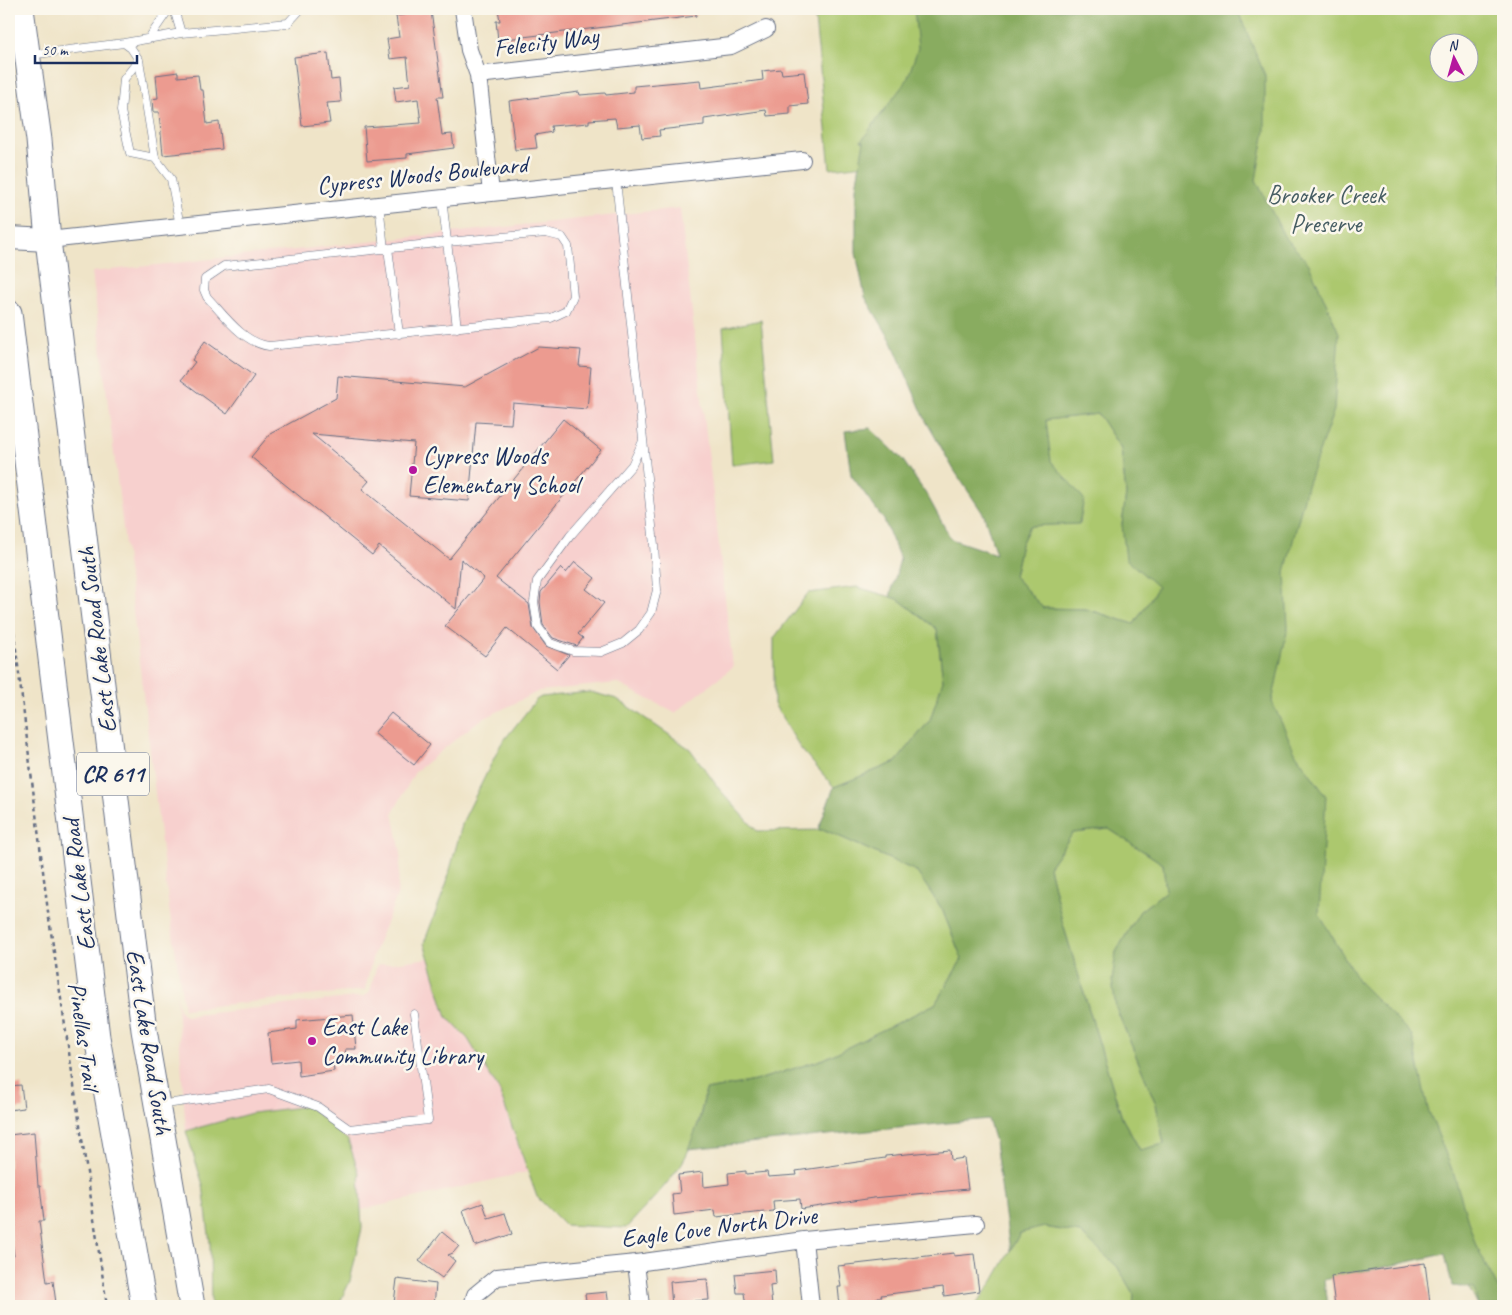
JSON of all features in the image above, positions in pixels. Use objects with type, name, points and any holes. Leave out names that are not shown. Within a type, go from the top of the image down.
[{"type":"main road","name":"CR 611","points":[[21,9],[39,140],[48,240]]},
{"type":"main road","name":"East Lake Road South","points":[[48,240],[144,1030],[192,1306]]},
{"type":"main road","name":"East Lake Road","points":[[9,313],[98,1037],[144,1306]]},
{"type":"street","points":[[463,9],[469,50],[478,76],[491,193]]},
{"type":"street","name":"Felecity Way","points":[[478,76],[731,46],[766,29]]},
{"type":"street","name":"Cypress Woods Boulevard","points":[[48,240],[802,160]]},
{"type":"street","points":[[9,238],[48,240]]},
{"type":"street","name":"Eagle Cove North Drive","points":[[473,1300],[497,1277],[636,1263],[804,1240],[976,1224]]},
{"type":"street","points":[[804,1240],[811,1306]]},
{"type":"street","points":[[636,1263],[640,1306]]},
{"type":"lane","points":[[149,38],[169,9]]},
{"type":"lane","points":[[174,9],[182,33]]},
{"type":"lane","points":[[28,56],[182,33],[288,23],[299,11]]},
{"type":"lane","points":[[124,43],[131,48],[139,60],[155,158],[171,179],[180,226]]},
{"type":"lane","points":[[139,60],[124,79],[121,111],[130,153],[155,158]]},
{"type":"lane","points":[[616,180],[643,441],[657,590],[651,613],[639,630],[623,643],[601,652],[573,651],[550,642],[538,627],[534,602],[537,582],[570,536],[632,465],[643,441]]},
{"type":"lane","points":[[442,198],[457,328]]},
{"type":"lane","points":[[379,204],[399,334]]},
{"type":"lane","points":[[546,234],[562,237],[568,246],[573,296],[566,311],[551,318],[275,346],[258,345],[245,336],[207,297],[204,290],[205,279],[224,266],[386,248],[546,234]]},
{"type":"lane","points":[[157,1105],[269,1090],[318,1107],[349,1129],[428,1120],[414,1014]]},
{"type":"path","name":"Pinellas Trail","points":[[9,592],[48,912],[107,1306]]},
{"type":"shaded area","name":"Cypress Woods Elementary School","points":[[680,208],[733,667],[675,713],[617,683],[539,691],[477,722],[415,772],[393,813],[401,853],[397,896],[373,955],[365,990],[184,1009],[169,908],[92,272]]},
{"type":"shaded area","points":[[429,958],[447,1017],[468,1039],[499,1090],[527,1172],[361,1210],[359,1173],[252,1113],[186,1131],[176,992],[179,1010],[186,1016],[365,996],[370,991],[377,965]]},
{"type":"green space","name":"Brooker Creek Preserve","points":[[814,9],[1503,9],[1503,1306],[1478,1306],[1247,839],[1141,132],[830,169]]},
{"type":"green space","points":[[914,9],[1236,9],[1240,16],[1265,75],[1265,131],[1256,180],[1284,236],[1309,264],[1339,333],[1334,410],[1307,486],[1285,572],[1288,627],[1272,702],[1296,754],[1326,796],[1319,914],[1359,982],[1412,1035],[1428,1109],[1454,1175],[1476,1246],[1503,1297],[1503,1306],[1478,1306],[1474,1288],[1452,1286],[1445,1254],[1324,1280],[1327,1306],[1133,1306],[1134,1295],[1117,1266],[1080,1233],[1044,1227],[1020,1233],[1010,1251],[995,1142],[988,1119],[688,1149],[699,1122],[706,1090],[755,1081],[824,1059],[935,1004],[962,959],[942,909],[916,871],[825,830],[818,830],[834,787],[896,762],[930,720],[943,680],[937,629],[898,599],[890,597],[900,559],[884,520],[851,475],[845,431],[870,428],[902,459],[928,497],[951,539],[996,554],[984,515],[954,470],[926,421],[892,342],[865,297],[856,253],[856,187],[864,141],[861,141],[907,80],[918,48]],"holes":[[[1098,414],[1121,449],[1126,494],[1122,525],[1126,559],[1158,587],[1134,624],[1086,609],[1043,608],[1014,576],[1021,544],[1030,526],[1079,524],[1084,499],[1051,461],[1046,420]],[[1109,829],[1163,864],[1166,891],[1140,911],[1116,952],[1112,981],[1116,1008],[1156,1104],[1164,1144],[1140,1150],[1122,1118],[1062,921],[1049,867],[1073,833]]]},
{"type":"green space","points":[[761,320],[774,460],[732,465],[723,328]]},
{"type":"green space","points":[[1098,414],[1121,449],[1126,494],[1122,525],[1158,587],[1134,624],[1086,609],[1043,608],[1014,576],[1021,544],[1030,526],[1080,523],[1083,499],[1050,461],[1046,420]]},
{"type":"green space","points":[[857,587],[898,599],[937,629],[943,681],[930,720],[896,762],[834,787],[801,749],[774,704],[774,638],[808,593]]},
{"type":"green space","points":[[590,692],[617,699],[690,749],[720,790],[757,831],[825,830],[916,871],[942,909],[962,959],[935,1004],[824,1059],[755,1081],[706,1090],[694,1137],[682,1163],[662,1189],[626,1228],[565,1225],[537,1197],[499,1090],[468,1039],[447,1017],[424,943],[446,885],[463,821],[501,744],[536,700],[541,697]]},
{"type":"green space","points":[[1109,829],[1163,864],[1166,891],[1140,911],[1116,952],[1116,1008],[1156,1104],[1164,1144],[1140,1150],[1122,1118],[1062,921],[1049,867],[1073,833]]},
{"type":"green space","points":[[308,1106],[348,1140],[359,1173],[362,1228],[350,1281],[338,1306],[211,1306],[210,1243],[203,1185],[186,1131],[252,1113]]},
{"type":"green space","points":[[1044,1227],[1080,1233],[1117,1266],[1134,1295],[1133,1306],[975,1306],[993,1281],[1020,1233]]},
{"type":"building","points":[[498,9],[696,9],[696,16],[498,40],[496,21],[500,21]]},
{"type":"building","points":[[431,11],[443,97],[437,97],[442,135],[452,134],[454,148],[407,154],[407,158],[367,161],[364,127],[421,123],[418,99],[396,102],[394,87],[410,85],[407,57],[390,59],[387,39],[399,37],[396,16]]},
{"type":"building","points":[[328,53],[331,80],[339,79],[341,102],[327,103],[330,123],[302,126],[294,57]]},
{"type":"building","points":[[781,69],[782,74],[804,72],[808,104],[790,106],[790,114],[767,116],[766,110],[704,119],[704,125],[659,130],[660,136],[642,138],[640,125],[617,127],[615,118],[589,120],[589,123],[551,126],[552,132],[535,135],[537,148],[515,150],[509,101],[579,92],[580,95],[605,93],[606,95],[634,92],[634,86],[700,80],[701,88],[763,80],[762,71]]},
{"type":"building","points":[[178,72],[178,77],[198,75],[200,90],[203,90],[207,124],[219,122],[222,149],[163,155],[159,112],[153,112],[152,99],[158,98],[156,75]]},
{"type":"building","points":[[205,341],[254,376],[227,414],[181,380],[195,362],[192,360]]},
{"type":"building","points":[[539,347],[581,350],[579,366],[591,367],[587,409],[513,403],[511,424],[476,422],[469,501],[409,496],[414,443],[312,434],[369,481],[362,489],[449,559],[563,419],[601,450],[496,578],[529,604],[533,628],[546,646],[569,655],[557,669],[507,628],[485,656],[445,626],[484,578],[461,559],[456,609],[379,546],[372,555],[251,457],[270,434],[336,398],[338,376],[465,387]]},
{"type":"building","points":[[575,562],[595,578],[586,589],[604,603],[578,634],[583,638],[577,646],[553,638],[543,625],[540,602],[541,592],[561,568],[566,573]]},
{"type":"building","points":[[391,713],[430,745],[414,765],[374,733]]},
{"type":"building","name":"East Lake Community Library","points":[[353,1015],[356,1049],[345,1049],[347,1062],[333,1063],[334,1071],[299,1076],[298,1060],[271,1063],[268,1033],[297,1029],[297,1020]]},
{"type":"building","points":[[21,1085],[24,1108],[9,1110],[9,1086]]},
{"type":"building","points":[[34,1132],[38,1186],[40,1186],[44,1221],[39,1221],[47,1282],[53,1281],[56,1303],[41,1306],[13,1306],[9,1279],[9,1257],[14,1256],[9,1221],[9,1135]]},
{"type":"building","points":[[950,1150],[951,1160],[964,1158],[968,1189],[873,1198],[801,1209],[800,1199],[773,1201],[774,1211],[716,1217],[715,1210],[674,1215],[672,1194],[680,1193],[678,1175],[703,1172],[704,1187],[729,1184],[728,1173],[746,1171],[746,1174],[767,1172],[768,1177],[797,1175],[796,1171],[885,1158],[885,1156]]},
{"type":"building","points":[[483,1203],[488,1218],[505,1213],[512,1234],[475,1246],[463,1210]]},
{"type":"building","points":[[442,1232],[459,1246],[453,1253],[448,1255],[455,1261],[442,1278],[419,1261]]},
{"type":"building","points":[[954,1253],[954,1256],[974,1254],[979,1291],[944,1296],[943,1287],[881,1295],[882,1297],[877,1297],[878,1306],[840,1306],[838,1287],[841,1287],[838,1266]]},
{"type":"building","points":[[1425,1263],[1430,1303],[1406,1306],[1335,1306],[1331,1276]]},
{"type":"building","points":[[775,1270],[776,1285],[770,1286],[772,1306],[746,1306],[744,1293],[737,1293],[735,1274]]},
{"type":"building","points":[[397,1279],[436,1284],[434,1306],[406,1306],[394,1303]]},
{"type":"building","points":[[707,1279],[709,1300],[694,1301],[695,1306],[672,1306],[670,1282]]},
{"type":"building","points":[[607,1292],[609,1306],[587,1306],[585,1294]]},
{"type":"place","name":"Cypress Woods Elementary School","points":[[413,470]]},
{"type":"place","name":"East Lake Community Library","points":[[312,1041]]}]
